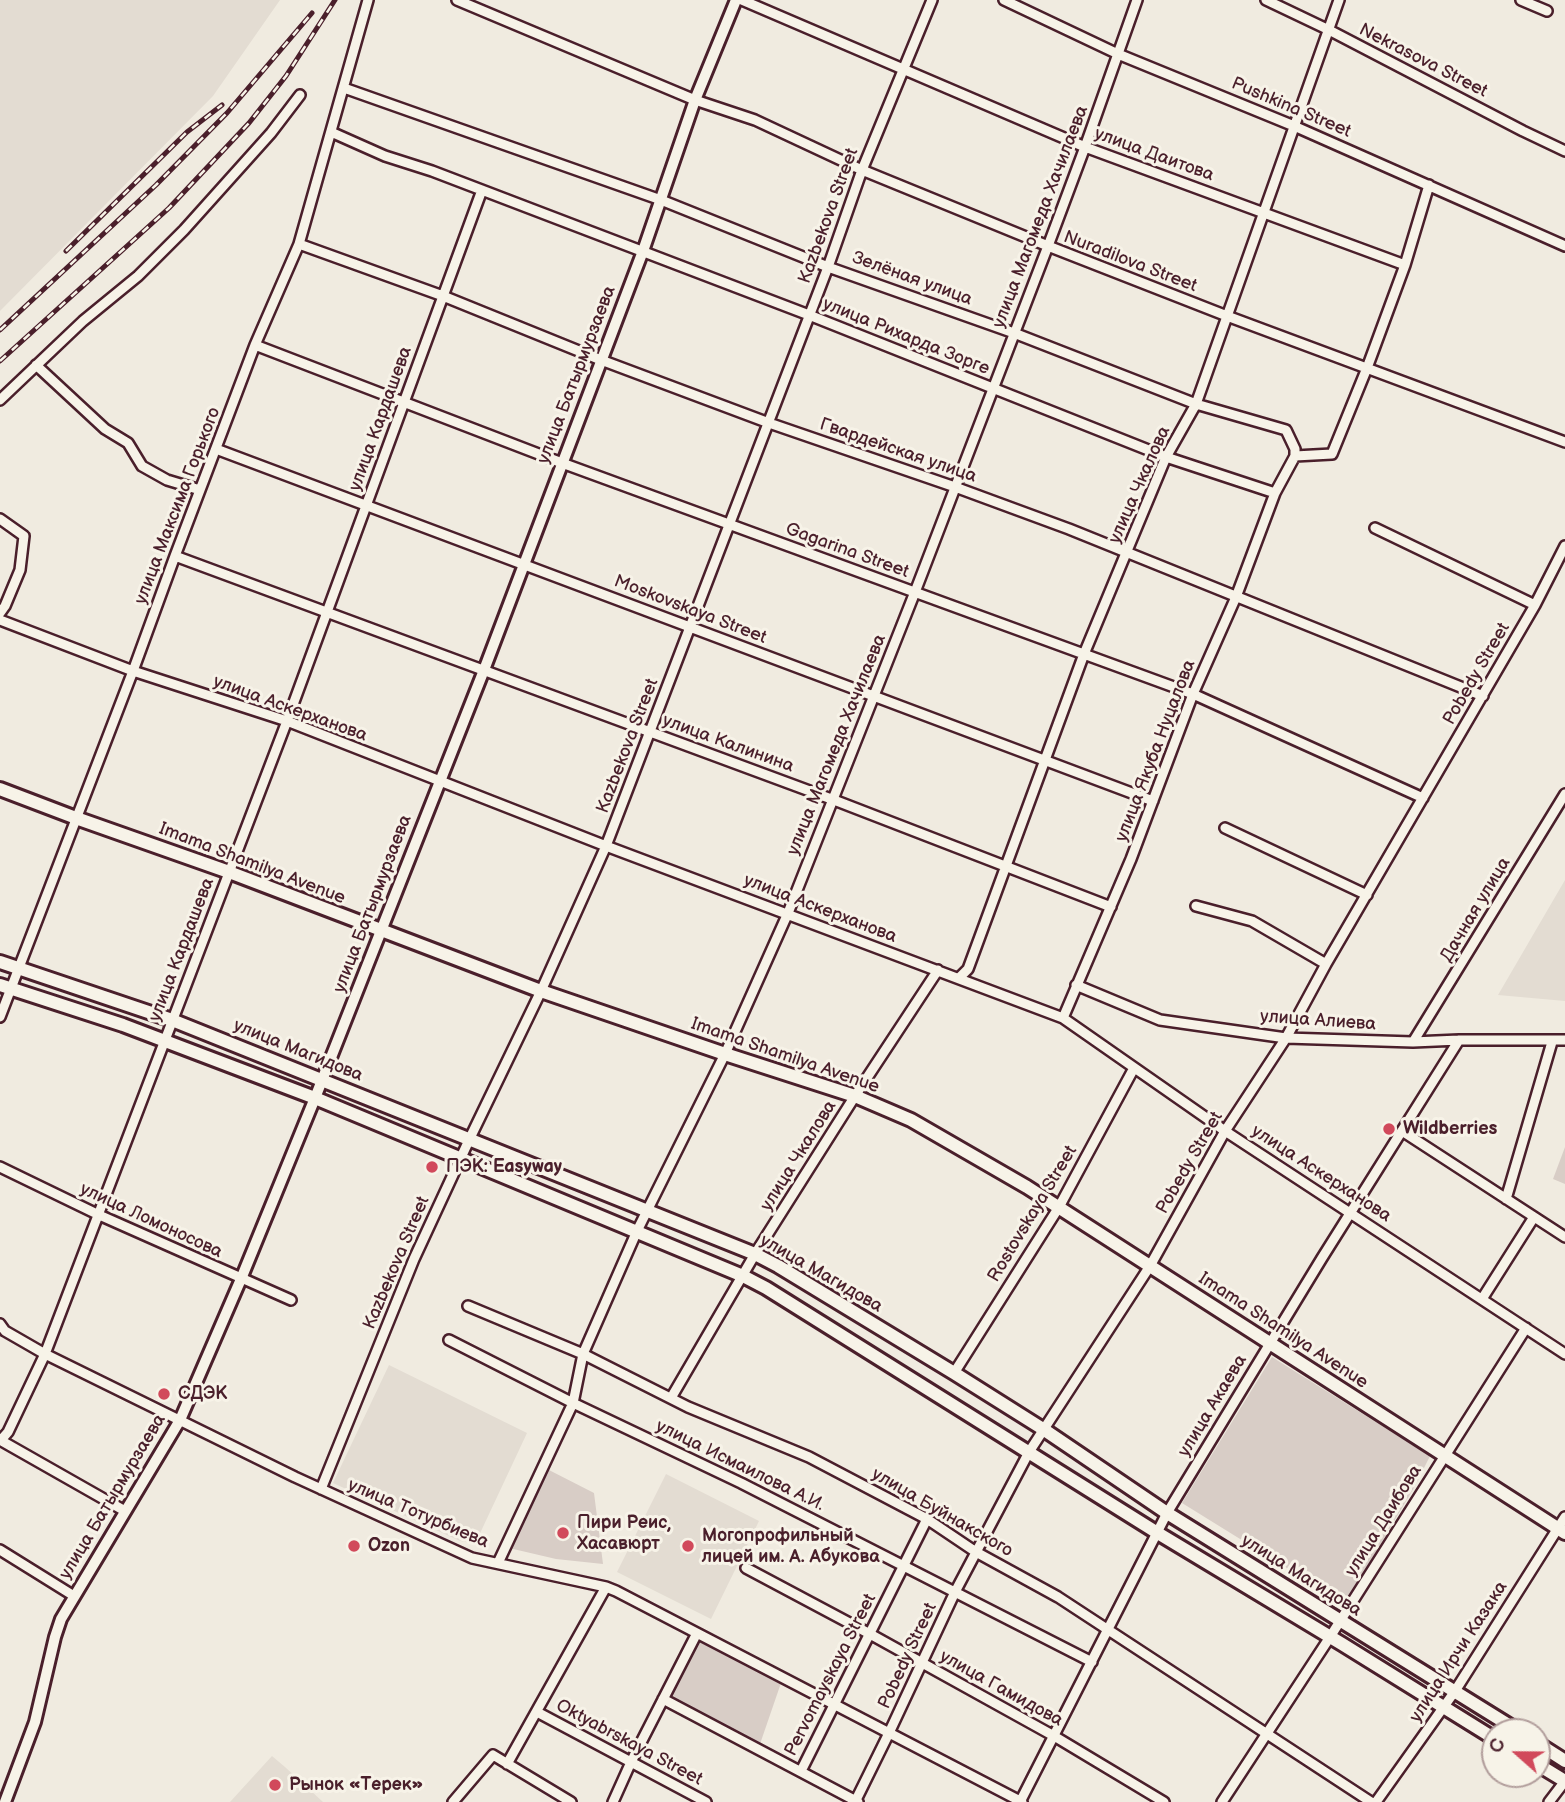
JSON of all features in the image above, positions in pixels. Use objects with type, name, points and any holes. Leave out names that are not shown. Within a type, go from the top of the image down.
[{"type":"main road","name":"Imama Shamilya Avenue","points":[[0,789],[229,872],[541,991],[855,1096],[911,1120],[1027,1187],[1444,1456],[1563,1526]]},
{"type":"main road","name":"улица Магидова","points":[[0,962],[172,1020],[755,1254],[954,1373],[1167,1513],[1498,1718]]},
{"type":"main road","name":"улица Магидова","points":[[6,987],[123,1024],[315,1098],[743,1276],[778,1295],[1156,1532],[1481,1730]]},
{"type":"street","name":"улица Максима Горького","points":[[0,1017],[6,987],[19,969],[256,345],[299,244],[368,0]]},
{"type":"street","name":"Nuradilova Street","points":[[457,0],[695,100],[755,120],[862,170],[1048,246],[1565,442]]},
{"type":"street","name":"улица Батырмурзаева","points":[[5,1802],[35,1722],[61,1619],[180,1420],[315,1098],[484,670],[643,251],[695,100],[736,0]]},
{"type":"street","name":"улица Даитова","points":[[742,0],[1086,147],[1405,265]]},
{"type":"street","name":"Kazbekova Street","points":[[321,1489],[414,1259],[541,991],[606,846],[769,423],[862,170],[932,0]]},
{"type":"street","name":"Pushkina Street","points":[[1004,0],[1118,54],[1294,126],[1565,246]]},
{"type":"street","name":"улица Магомеда Хачилаева","points":[[498,1563],[573,1403],[583,1354],[637,1231],[725,1054],[788,914],[1086,147],[1137,0]]},
{"type":"street","name":"Nekrasova Street","points":[[1266,0],[1565,150]]},
{"type":"street","name":"улица Чкалова","points":[[959,978],[968,969],[1084,654],[1166,457],[1196,404],[1339,0]]},
{"type":"street","points":[[1521,0],[1547,11]]},
{"type":"street","name":"Зелёная улица","points":[[344,88],[661,200],[828,267],[1014,332],[1196,404],[1286,430],[1295,449],[1294,456]]},
{"type":"street","points":[[0,400],[83,321],[138,276],[184,230],[230,181],[300,95]]},
{"type":"street","name":"улица Рихарда Зорге","points":[[331,132],[384,156],[432,171],[809,314],[1166,457],[1275,493]]},
{"type":"street","points":[[1294,456],[1332,454],[1405,265],[1429,185]]},
{"type":"street","name":"улица Кардашева","points":[[1,1440],[8,1432],[45,1354],[327,612],[482,190]]},
{"type":"street","name":"Гвардейская улица","points":[[299,244],[443,296],[601,360],[769,423],[955,487],[1483,696]]},
{"type":"street","name":"Gagarina Street","points":[[256,345],[562,463],[1193,694],[1423,798]]},
{"type":"street","points":[[36,365],[105,429],[128,443],[142,466],[167,480],[200,490]]},
{"type":"street","name":"Moskovskaya Street","points":[[216,449],[1153,802]]},
{"type":"street","name":"улица Якуба Нуцалова","points":[[1063,1018],[1111,907],[1193,694],[1236,597],[1275,493],[1294,456]]},
{"type":"street","points":[[0,519],[24,536],[20,570],[0,613]]},
{"type":"street","points":[[1375,528],[1535,605]]},
{"type":"street","name":"Pobedy Street","points":[[856,1802],[955,1592],[1029,1452],[1150,1266],[1225,1131],[1286,1038],[1326,964],[1535,605],[1565,546]]},
{"type":"street","name":"улица Калинина","points":[[175,556],[834,800],[1111,907]]},
{"type":"street","name":"улица Аскерханова","points":[[0,620],[133,671],[286,721],[606,846],[1063,1018],[1225,1131],[1565,1354]]},
{"type":"street","name":"Дачная улица","points":[[1413,1042],[1565,794]]},
{"type":"street","points":[[1225,828],[1367,895]]},
{"type":"street","points":[[1196,906],[1252,921],[1326,964]]},
{"type":"street","name":"улица Чкалова","points":[[671,1398],[755,1254],[938,970]]},
{"type":"street","name":"улица Алиева","points":[[1076,985],[1160,1020],[1286,1038],[1413,1042],[1565,1040]]},
{"type":"street","name":"улица Акаева","points":[[1021,1802],[1156,1532],[1459,1040]]},
{"type":"street","points":[[1506,1199],[1552,1042]]},
{"type":"street","name":"Rostovskaya Street","points":[[954,1373],[1059,1208],[1134,1068]]},
{"type":"street","points":[[1402,1131],[1565,1237]]},
{"type":"street","name":"улица Ломоносова","points":[[0,1167],[97,1214],[291,1300]]},
{"type":"street","points":[[1482,1299],[1534,1217]]},
{"type":"street","name":"улица Буйнакского","points":[[468,1306],[583,1354],[688,1407],[809,1457],[928,1519],[976,1552],[1058,1597],[1374,1802]]},
{"type":"street","name":"улица Тотурбиева","points":[[0,1324],[5,1331],[45,1354],[321,1489],[472,1558],[606,1587],[1021,1802]]},
{"type":"street","name":"улица Даибова","points":[[1222,1802],[1526,1328]]},
{"type":"street","name":"улица Исмаилова А.И.","points":[[449,1340],[741,1483],[1092,1662]]},
{"type":"street","points":[[1,1440],[125,1511]]},
{"type":"street","name":"Pervomayskaya Street","points":[[801,1771],[928,1519]]},
{"type":"street","name":"улица Ирчи Казака","points":[[1374,1802],[1444,1708],[1563,1526]]},
{"type":"street","points":[[0,1550],[74,1596]]},
{"type":"street","name":"улица Гамидова","points":[[746,1569],[1054,1736],[1164,1802]]},
{"type":"street","points":[[508,1763],[606,1587]]},
{"type":"street","points":[[613,1802],[697,1633]]},
{"type":"street","points":[[663,1699],[856,1802]]},
{"type":"street","name":"Oktyabrskaya Street","points":[[537,1712],[706,1802]]},
{"type":"street","points":[[453,1802],[493,1755],[572,1802]]},
{"type":"street","points":[[1549,1802],[1565,1781]]},
{"type":"shaded area","points":[[0,0],[280,0],[213,96],[0,311]]},
{"type":"shaded area","points":[[1565,880],[1565,1001],[1498,995]]},
{"type":"shaded area","points":[[1565,1147],[1565,1184],[1553,1179]]},
{"type":"shaded area","points":[[1272,1357],[1430,1456],[1345,1604],[1182,1503]]},
{"type":"shaded area","points":[[389,1365],[527,1433],[475,1544],[460,1541],[333,1483]]},
{"type":"shaded area","points":[[547,1469],[594,1493],[603,1564],[556,1559],[509,1548]]},
{"type":"shaded area","name":"Могопрофильный лицей им. А. Абукова","points":[[666,1474],[759,1521],[711,1619],[617,1572]]},
{"type":"shaded area","points":[[699,1638],[782,1680],[760,1744],[668,1698]]},
{"type":"shaded area","name":"Рынок «Терек»","points":[[272,1756],[285,1767],[323,1802],[230,1802]]},
{"type":"railway","points":[[0,361],[169,208],[249,123],[286,76],[335,0]]},
{"type":"railway","points":[[0,330],[156,185],[227,113],[312,13]]},
{"type":"railway","points":[[66,251],[187,132],[222,105]]},
{"type":"place","name":"Wildberries","points":[[1389,1129]]},
{"type":"place","name":"ПЭК: Easyway","points":[[432,1167]]},
{"type":"place","name":"СДЭК","points":[[164,1394]]},
{"type":"place","name":"Пири Реис, Хасавюрт","points":[[563,1533]]},
{"type":"place","name":"Ozon","points":[[354,1546]]},
{"type":"place","name":"Могопрофильный лицей им. А. Абукова","points":[[688,1546]]},
{"type":"place","name":"Рынок «Терек»","points":[[275,1785]]}]
